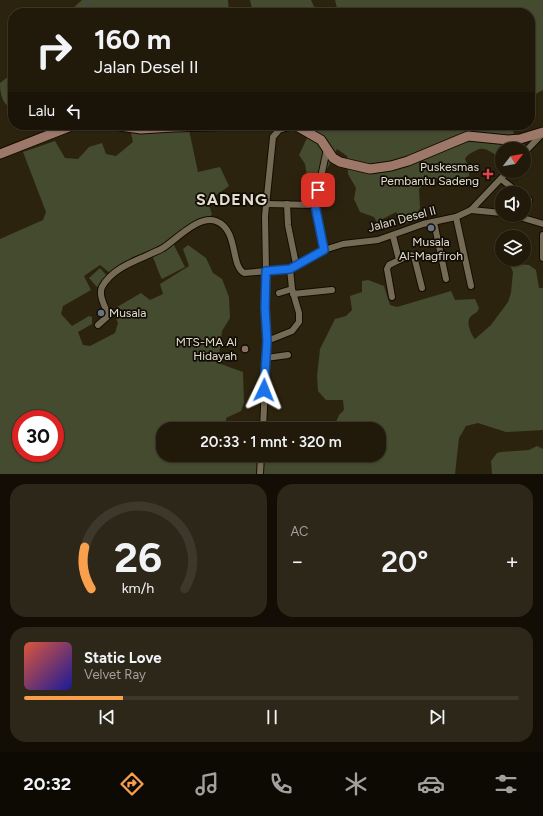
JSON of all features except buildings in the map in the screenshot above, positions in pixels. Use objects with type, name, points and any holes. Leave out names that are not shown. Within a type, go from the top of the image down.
[{"type":"main road","points":[[0,154],[61,130]]},
{"type":"main road","points":[[304,130],[321,140],[327,149],[340,162],[370,169],[391,166],[408,161],[468,136],[508,140],[520,139],[543,132]]},
{"type":"street","points":[[263,422],[267,341],[265,308],[266,204],[273,137],[279,130]]},
{"type":"street","points":[[531,145],[543,132]]},
{"type":"street","points":[[324,250],[315,205],[327,149]]},
{"type":"street","points":[[501,178],[511,186]]},
{"type":"street","name":"Jalan Desel II","points":[[290,269],[296,264],[324,250],[343,244],[378,240],[393,236],[408,229],[456,217],[471,210],[501,178]]},
{"type":"street","points":[[266,204],[315,205]]},
{"type":"street","points":[[287,204],[288,225],[296,264]]},
{"type":"street","points":[[471,210],[495,212]]},
{"type":"street","points":[[456,217],[471,286]]},
{"type":"street","points":[[531,220],[543,224]]},
{"type":"street","points":[[98,325],[108,316],[101,296],[103,285],[127,264],[161,249],[192,226],[209,221],[219,223],[230,235],[240,270],[244,273],[290,269],[293,291],[299,313],[297,326],[286,334],[267,341]]},
{"type":"street","points":[[434,222],[446,279]]},
{"type":"street","points":[[543,235],[543,258]]},
{"type":"street","points":[[393,236],[399,260]]},
{"type":"street","points":[[392,298],[387,269],[388,265],[411,255],[414,256],[422,288]]},
{"type":"street","points":[[279,293],[293,291],[332,290]]},
{"type":"street","points":[[266,358],[288,355]]},
{"type":"street","points":[[260,474],[261,462]]},
{"type":"green space","points":[[82,0],[228,0],[229,8],[73,8]]},
{"type":"green space","points":[[250,0],[311,0],[315,8],[252,8]]},
{"type":"green space","points":[[335,0],[543,0],[543,90],[535,94],[535,8],[337,8]]},
{"type":"green space","points":[[8,77],[8,107],[2,98],[0,83]]},
{"type":"green space","points":[[130,130],[189,130],[198,172],[220,167],[229,186],[208,201],[212,215],[185,227],[165,244],[133,257],[110,273],[100,265],[84,276],[91,290],[63,306],[61,314],[72,326],[89,316],[92,317],[92,324],[78,332],[83,345],[90,346],[115,333],[118,323],[113,312],[117,307],[141,293],[150,300],[163,294],[160,284],[189,266],[183,249],[188,245],[206,258],[213,273],[222,279],[229,297],[230,318],[222,331],[218,363],[243,372],[244,403],[241,411],[226,418],[226,422],[156,422],[156,462],[386,462],[386,422],[336,422],[339,415],[344,410],[343,400],[326,400],[318,391],[317,376],[320,349],[335,319],[346,316],[352,310],[350,296],[362,292],[362,281],[368,280],[384,286],[390,305],[397,307],[451,291],[455,300],[475,299],[479,308],[477,312],[470,317],[469,324],[472,335],[475,339],[491,325],[508,302],[511,293],[513,272],[510,266],[530,266],[536,270],[539,288],[543,288],[543,430],[506,432],[478,423],[466,426],[459,438],[455,474],[0,474],[0,239],[43,220],[46,212],[23,152],[55,141],[65,158],[78,159],[89,147],[102,143],[106,154],[116,156],[133,142]]},
{"type":"green space","points":[[309,130],[513,130],[516,142],[495,142],[495,154],[483,149],[472,152],[465,159],[469,168],[469,176],[454,180],[438,178],[426,182],[419,189],[420,208],[414,221],[404,224],[396,212],[377,222],[374,217],[360,212],[354,199],[356,188],[348,174],[347,156],[337,149],[323,177],[312,180],[307,176],[305,164],[299,155],[307,138]]},
{"type":"green space","points":[[173,243],[185,267],[162,279],[151,254]]},
{"type":"green space","points":[[100,268],[108,277],[97,287],[89,278]]},
{"type":"green space","points":[[537,446],[543,449],[543,474],[492,474],[491,461],[497,453],[529,450]]},
{"type":"waterway","points":[[81,8],[90,0]]},
{"type":"place","name":"Puskesmas Pembantu Sadeng","points":[[488,174]]},
{"type":"place","name":"Musala Al-Magfiroh","points":[[431,228]]},
{"type":"place","name":"Musala","points":[[101,313]]},
{"type":"place","name":"MTS-MA Al Hidayah","points":[[245,349]]},
{"type":"district","name":"SADENG","points":[[232,199]]},
{"type":"route","points":[[264,390],[267,341],[265,308],[266,271],[290,269],[296,264],[324,250],[315,205],[318,190]]}]
